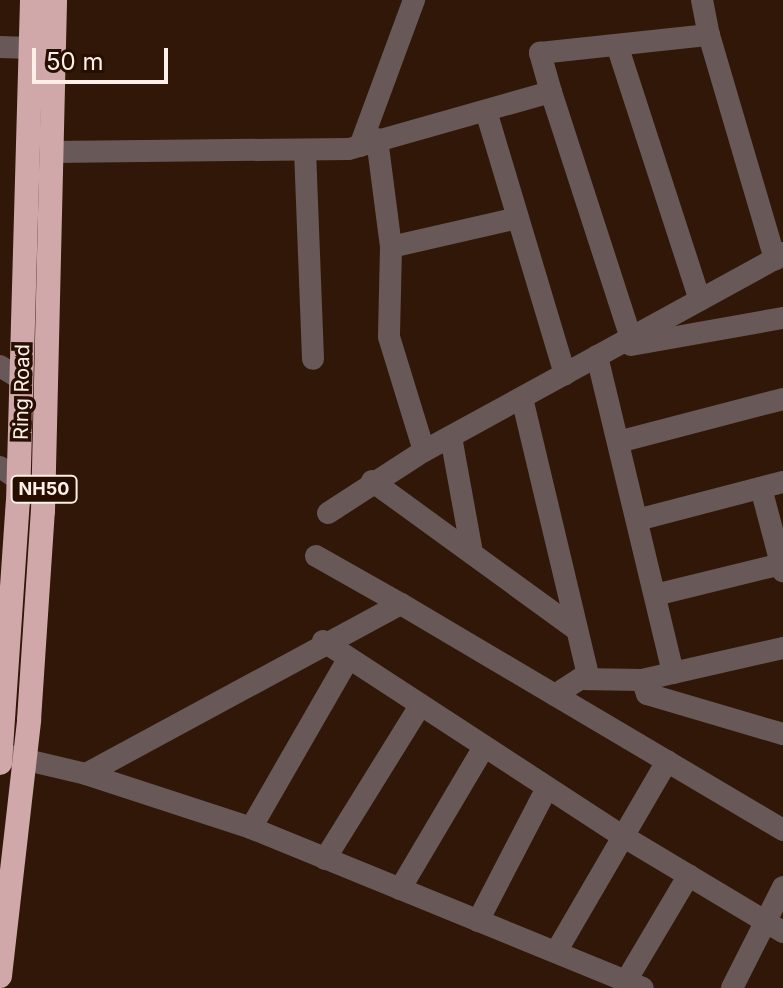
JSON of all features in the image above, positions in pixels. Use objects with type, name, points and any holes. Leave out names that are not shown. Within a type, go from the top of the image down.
[{"type":"highway","name":"Ring Road","points":[[12,762],[1,754],[1,719],[10,474],[22,380],[32,0]]},
{"type":"highway","name":"Ring Road","points":[[0,976],[12,762],[28,732],[43,511],[55,0]]},
{"type":"street","points":[[414,0],[368,142],[391,247],[389,337],[424,451]]},
{"type":"street","points":[[328,513],[372,481],[424,451],[779,256],[709,35],[702,0]]},
{"type":"street","points":[[631,338],[540,53],[709,35]]},
{"type":"street","points":[[617,45],[700,300]]},
{"type":"street","points":[[0,47],[31,48]]},
{"type":"street","points":[[52,152],[305,150],[368,142],[551,92]]},
{"type":"street","points":[[486,111],[565,374]]},
{"type":"street","points":[[305,150],[313,359]]},
{"type":"street","points":[[391,247],[518,218]]},
{"type":"street","points":[[604,353],[783,318]]},
{"type":"street","points":[[604,353],[618,442],[673,673]]},
{"type":"street","points":[[0,366],[22,380]]},
{"type":"street","points":[[522,398],[573,627],[589,679]]},
{"type":"street","points":[[618,442],[783,399]]},
{"type":"street","points":[[451,437],[472,553]]},
{"type":"street","points":[[372,481],[573,627]]},
{"type":"street","points":[[637,520],[772,485],[782,568],[655,595]]},
{"type":"street","points":[[316,556],[783,830]]},
{"type":"street","points":[[86,774],[323,641],[401,604]]},
{"type":"street","points":[[323,641],[621,835],[774,927]]},
{"type":"street","points":[[555,695],[589,679],[642,680],[783,648]]},
{"type":"street","points":[[251,828],[348,659]]},
{"type":"street","points":[[642,680],[647,694],[783,734]]},
{"type":"street","points":[[325,859],[420,706]]},
{"type":"street","points":[[1,719],[28,732]]},
{"type":"street","points":[[400,889],[484,747]]},
{"type":"street","points":[[556,952],[621,835],[667,761]]},
{"type":"street","points":[[12,762],[86,774],[251,828],[634,985],[689,875]]},
{"type":"street","points":[[478,921],[547,788]]},
{"type":"street","points":[[732,988],[774,927],[783,887]]}]
